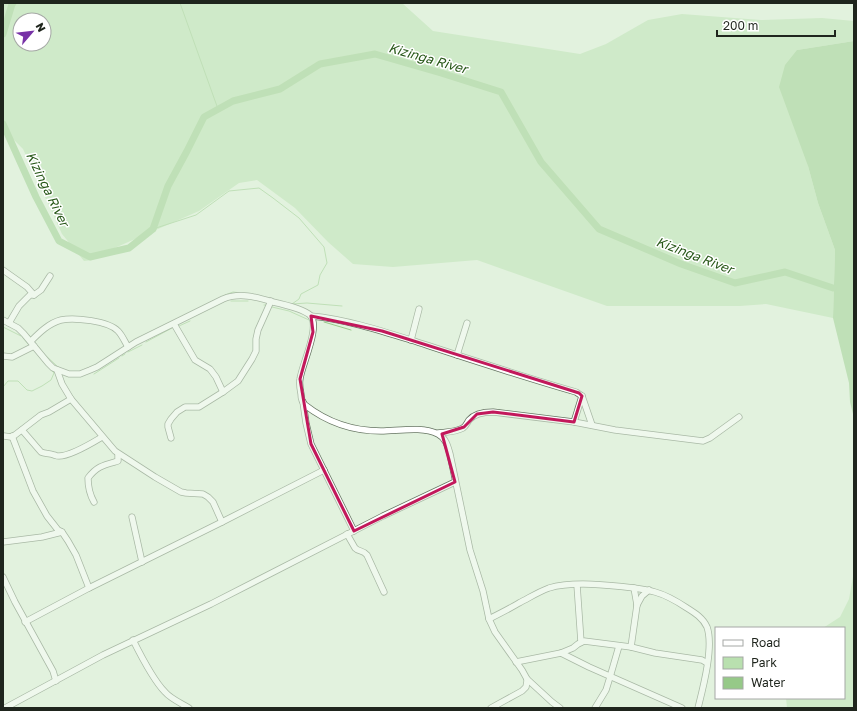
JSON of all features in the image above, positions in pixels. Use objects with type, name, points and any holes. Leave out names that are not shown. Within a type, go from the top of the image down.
[{"type":"street","points":[[3,270],[27,287],[34,294]]},
{"type":"street","points":[[9,323],[18,306],[30,295],[39,292],[44,287],[50,276]]},
{"type":"street","points":[[3,320],[18,328],[33,343],[51,366],[57,370],[69,374],[76,374],[85,372],[101,364],[150,334],[174,324],[223,299],[242,295],[295,308],[311,316],[337,319],[382,331],[576,392],[582,396],[592,425]]},
{"type":"street","points":[[171,438],[168,424],[177,412],[185,407],[199,407],[224,392],[238,381],[256,351],[258,330],[271,301]]},
{"type":"street","points":[[411,340],[419,309]]},
{"type":"street","points":[[311,316],[313,322],[313,332],[300,380],[300,391],[306,423],[310,439],[354,531]]},
{"type":"street","points":[[3,356],[12,357],[33,343],[51,324],[61,320],[72,319],[100,322],[114,328],[119,331],[128,347]]},
{"type":"street","points":[[457,355],[467,323]]},
{"type":"street","points":[[174,324],[195,360],[210,369],[224,392]]},
{"type":"street","points":[[57,370],[62,384],[71,400],[110,447],[118,454],[155,478],[181,492],[203,494],[208,497],[222,522]]},
{"type":"street","points":[[574,422],[582,396]]},
{"type":"street","points":[[4,436],[12,436],[41,415],[71,400]]},
{"type":"street","points":[[303,402],[328,419],[347,427],[381,431],[422,430],[437,433],[450,432],[460,429],[466,426],[477,414],[493,412],[574,422],[615,430],[702,441],[710,438],[739,417]]},
{"type":"street","points":[[22,430],[43,453],[57,456],[66,455],[84,448],[102,437]]},
{"type":"street","points":[[437,433],[443,438],[448,447],[470,550],[483,591],[489,619],[495,632],[527,679],[542,694],[560,708]]},
{"type":"street","points":[[12,436],[33,491],[47,516],[58,530],[62,532],[73,549],[89,588]]},
{"type":"street","points":[[94,502],[89,490],[88,478],[98,468],[118,461],[118,454]]},
{"type":"street","points":[[26,622],[89,588],[324,470]]},
{"type":"street","points":[[5,708],[103,655],[211,604],[397,509],[455,482]]},
{"type":"street","points":[[132,517],[142,562]]},
{"type":"street","points":[[3,542],[42,537],[62,532]]},
{"type":"street","points":[[347,534],[356,550],[363,551],[367,555],[384,592]]},
{"type":"street","points":[[3,577],[15,602],[58,679]]},
{"type":"street","points":[[577,585],[581,642]]},
{"type":"street","points":[[489,619],[548,588],[559,586],[610,585],[649,590],[662,595],[700,617],[707,627],[709,640],[707,663],[698,708]]},
{"type":"street","points":[[631,647],[637,605],[634,588]]},
{"type":"street","points":[[637,605],[642,596],[649,590]]},
{"type":"street","points":[[133,640],[161,688],[189,708]]},
{"type":"street","points":[[516,662],[561,653],[573,648],[581,642],[586,641],[631,647],[668,655],[702,660],[707,663]]},
{"type":"street","points":[[595,708],[606,690],[619,646]]},
{"type":"street","points":[[561,653],[610,677],[682,708]]},
{"type":"street","points":[[491,708],[524,689],[527,684],[527,679]]},
{"type":"highlighted area","points":[[311,316],[382,331],[579,393],[582,396],[574,422],[493,412],[477,414],[464,427],[442,434],[455,482],[354,531],[311,444],[300,379],[313,332]]},
{"type":"green space","points":[[3,3],[402,3],[433,31],[580,54],[606,44],[648,20],[682,14],[761,20],[822,18],[854,21],[854,41],[797,50],[808,166],[818,203],[835,250],[833,318],[766,304],[740,306],[607,306],[477,260],[393,267],[353,264],[328,242],[295,208],[257,180],[239,183],[199,211],[110,250],[92,260],[84,261],[62,234],[23,149],[3,129]]},
{"type":"green space","points":[[854,571],[854,708],[787,708],[786,699],[845,699],[845,627],[825,627],[840,617],[849,599]]},
{"type":"water","points":[[854,41],[854,418],[850,402],[849,383],[833,318],[835,250],[818,203],[808,166],[779,87],[785,65],[797,50]]},
{"type":"waterway","name":"Kizinga River","points":[[3,34],[13,3]]},
{"type":"waterway","points":[[180,3],[218,109]]},
{"type":"waterway","name":"Kizinga River","points":[[3,124],[36,197],[59,241],[90,257],[129,248],[153,229],[168,186],[204,117],[233,101],[280,89],[320,64],[375,54],[501,92],[541,162],[599,229],[681,264],[735,283],[785,272],[833,288]]},
{"type":"waterway","points":[[153,229],[196,215],[229,191],[259,188],[299,218],[324,247],[327,263],[320,275],[318,285],[301,294],[299,299],[292,304]]},
{"type":"waterway","points":[[225,295],[233,292],[241,293]]},
{"type":"waterway","points":[[231,301],[248,301]]},
{"type":"waterway","points":[[292,304],[307,303],[342,306]]},
{"type":"waterway","points":[[272,307],[289,311],[309,320]]},
{"type":"waterway","points":[[3,317],[7,319]]},
{"type":"waterway","points":[[179,326],[190,321]]},
{"type":"waterway","points":[[324,322],[351,330]]},
{"type":"waterway","points":[[3,327],[21,336]]},
{"type":"waterway","points":[[146,342],[172,328]]},
{"type":"waterway","points":[[23,338],[29,345]]},
{"type":"waterway","points":[[34,342],[42,351]]},
{"type":"waterway","points":[[128,352],[142,345]]},
{"type":"waterway","points":[[33,349],[44,362]]},
{"type":"waterway","points":[[44,354],[57,366]]},
{"type":"waterway","points":[[94,374],[119,358]]},
{"type":"waterway","points":[[3,387],[8,381],[18,381],[27,390],[32,391],[51,380],[54,373],[47,366]]}]
